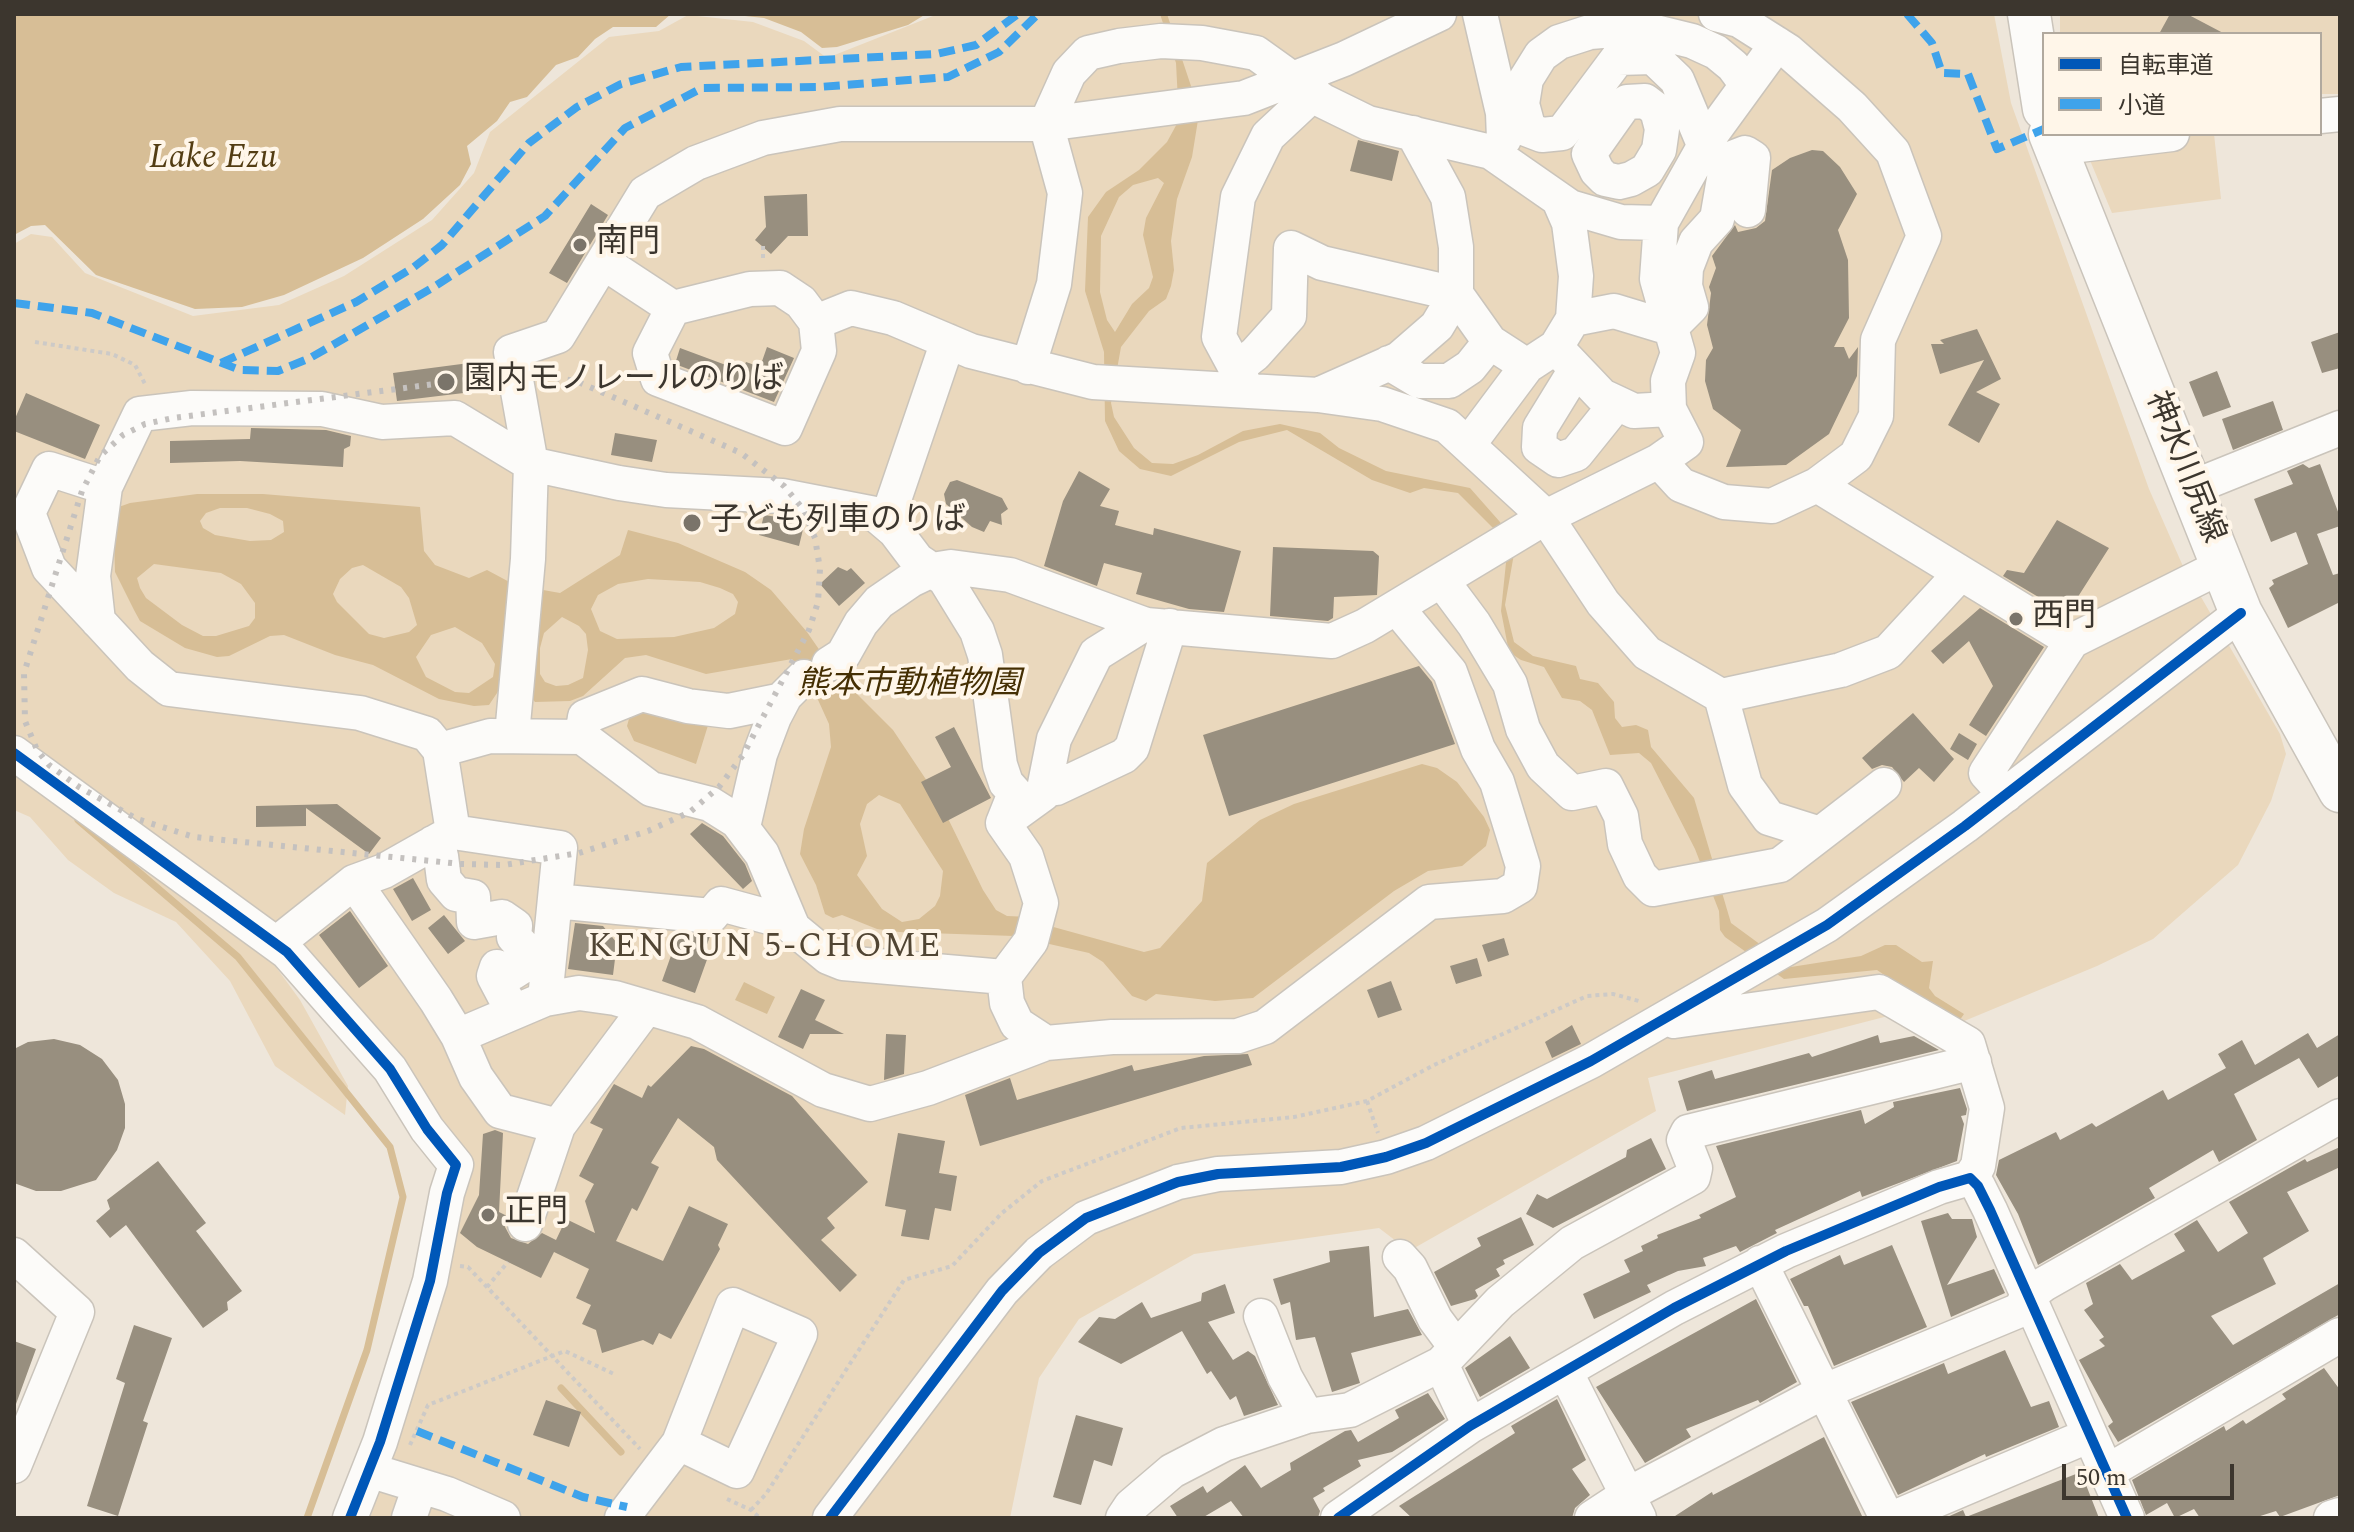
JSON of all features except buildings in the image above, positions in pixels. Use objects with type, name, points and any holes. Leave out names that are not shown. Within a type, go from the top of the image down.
[{"type":"main road","name":"神水川尻線","points":[[2029,14],[2042,89]]},
{"type":"main road","name":"神水川尻線","points":[[2051,136],[2241,613],[2340,791]]},
{"type":"street","points":[[440,750],[490,736],[514,718],[528,559],[531,464],[511,352],[558,336],[645,193],[696,163],[763,138],[840,124],[1046,124],[1244,98],[1305,86],[1439,14]]},
{"type":"street","points":[[1480,14],[1516,125]]},
{"type":"street","points":[[1659,461],[1681,485],[1724,502],[1772,506],[1817,485],[1856,456],[1876,416],[1878,340],[1924,236],[1893,152],[1852,107],[1777,44],[1739,20],[1716,14]]},
{"type":"street","points":[[1514,170],[1505,150],[1516,125],[1526,79],[1541,55],[1559,42],[1590,32],[1653,57],[1677,80],[1705,147]]},
{"type":"street","points":[[1516,125],[1542,135],[1562,133],[1618,58],[1634,48],[1692,41],[1716,52],[1733,66],[1747,85]]},
{"type":"street","points":[[1028,367],[1054,284],[1065,193],[1046,124],[1069,73],[1088,53],[1175,42],[1256,53],[1368,123],[1491,152],[1551,195],[1621,222],[1661,223]]},
{"type":"street","points":[[582,737],[585,717],[642,694],[688,706],[729,711],[806,680],[843,655],[861,623],[879,602],[932,570],[951,567],[1010,575],[1157,625],[1332,641],[1401,605],[1519,534],[1659,461],[1686,442],[1669,409],[1668,381],[1678,353],[1657,279],[1661,223],[1705,147],[1777,44]]},
{"type":"street","points":[[1633,101],[1634,48]]},
{"type":"street","points":[[1243,380],[1219,337],[1238,197],[1268,136],[1305,86]]},
{"type":"street","points":[[1633,101],[1645,101],[1657,110],[1662,129],[1653,160],[1647,170],[1619,182],[1605,179],[1589,154],[1610,119],[1627,102],[1633,101]]},
{"type":"street","points":[[1318,395],[1389,363],[1437,326],[1456,294],[1456,247],[1448,197],[1413,133]]},
{"type":"street","points":[[1653,160],[1734,204],[1696,242],[1686,268],[1685,286],[1691,307],[1670,328]]},
{"type":"street","points":[[1551,195],[1561,176],[1593,162]]},
{"type":"street","points":[[1551,195],[1569,223],[1576,276],[1568,346],[1540,428],[1539,447],[1558,460],[1576,454],[1617,403]]},
{"type":"street","points":[[1243,380],[1255,354],[1289,316],[1287,272],[1291,248],[1322,263],[1456,294],[1490,342],[1527,366]]},
{"type":"street","points":[[603,262],[673,308],[750,289],[780,288],[801,302],[816,322],[819,351],[785,428],[658,379],[650,353],[673,308]]},
{"type":"street","points":[[816,322],[851,308],[893,318],[948,341],[1028,367],[1112,383],[1243,380],[1382,404],[1447,426],[1468,445],[1519,534],[1603,603],[1647,653],[1721,696],[1841,670],[1888,652],[1960,574]]},
{"type":"street","points":[[1468,445],[1527,366],[1568,346],[1614,311],[1670,328]]},
{"type":"street","points":[[886,523],[948,341]]},
{"type":"street","points":[[1389,363],[1419,381],[1449,381],[1470,367],[1490,342]]},
{"type":"street","points":[[1568,346],[1602,396],[1634,411],[1669,409]]},
{"type":"street","points":[[98,621],[93,576],[94,544],[103,497],[140,414],[192,408],[322,409],[382,422],[455,418],[531,464],[666,490],[813,501],[875,514],[917,560],[945,579],[977,631],[985,655],[1000,765],[1006,783],[1015,793],[1003,823]]},
{"type":"street","points":[[2191,488],[2340,428]]},
{"type":"street","points":[[103,497],[49,469],[28,513],[49,568],[140,666],[169,689],[360,713],[427,734],[440,750],[444,880],[456,894],[473,897],[474,922],[502,917],[515,926],[514,937],[525,949],[523,966],[512,973],[497,967],[494,976],[513,1012]]},
{"type":"street","points":[[1817,485],[2072,641]]},
{"type":"street","points":[[2006,795],[1986,773],[2072,641],[2222,566]]},
{"type":"street","points":[[1442,581],[1474,624],[1510,684],[1523,729],[1543,766],[1572,793],[1606,786],[1621,816],[1625,844],[1640,876],[1653,889],[1780,865],[1884,785]]},
{"type":"street","points":[[458,1036],[545,999],[579,993],[615,998],[697,1022],[823,1090],[870,1104],[928,1088],[1046,1043],[1112,1037],[1238,1036],[1265,1027],[1429,902],[1503,896],[1520,886],[1523,866],[1497,782],[1478,749],[1450,672],[1407,620],[1401,605]]},
{"type":"street","points":[[830,1518],[1002,1291],[1039,1253],[1086,1218],[1178,1182],[1218,1174],[1341,1167],[1426,1143],[1659,1023],[1827,925],[2006,795],[2241,613]]},
{"type":"street","points":[[1043,790],[1054,739],[1096,654],[1157,625]]},
{"type":"street","points":[[1003,823],[1043,790],[1056,788],[1124,756],[1132,748],[1157,625]]},
{"type":"street","points":[[743,827],[760,754],[806,680]]},
{"type":"street","points":[[1721,696],[1745,785],[1769,818],[1820,834]]},
{"type":"street","points":[[514,718],[582,737],[651,789],[710,804],[743,827],[762,854],[791,923],[815,949],[843,963],[1004,977]]},
{"type":"street","points":[[14,753],[276,944],[341,1010],[383,1060],[427,1129],[456,1165],[442,1213],[395,1478],[409,1518]]},
{"type":"street","points":[[1003,823],[1026,856],[1041,903],[1031,941],[1004,977],[1007,1003],[1017,1024],[1046,1043]]},
{"type":"street","points":[[276,944],[354,882],[384,871],[443,837],[560,848],[545,999]]},
{"type":"street","points":[[354,882],[458,1036],[476,1077],[500,1111],[558,1126]]},
{"type":"street","points":[[555,901],[711,916],[721,904],[791,923]]},
{"type":"street","points":[[1338,1518],[1372,1507],[1470,1426],[1760,1263],[1939,1187],[1970,1178],[1978,1166],[1987,1108],[1968,1044],[1879,992],[1659,1023]]},
{"type":"street","points":[[525,1224],[558,1126],[646,1008]]},
{"type":"street","points":[[1123,1518],[1131,1506],[1172,1471],[1224,1444],[1307,1416],[1350,1410],[1448,1355],[1500,1302],[1572,1243],[1693,1177],[1695,1168],[1684,1140],[1688,1132],[1974,1062]]},
{"type":"street","points":[[1592,1518],[1633,1506],[1825,1391],[2020,1310],[2028,1296],[2340,1116]]},
{"type":"street","points":[[1970,1178],[1978,1186],[2127,1518]]},
{"type":"street","points":[[14,1255],[77,1312],[14,1466]]},
{"type":"street","points":[[1400,1257],[1410,1268],[1435,1319],[1470,1426]]},
{"type":"street","points":[[1760,1263],[1887,1518]]},
{"type":"street","points":[[635,1514],[669,1456],[733,1305],[800,1334],[737,1471],[669,1456]]},
{"type":"street","points":[[1261,1316],[1285,1377],[1307,1416]]},
{"type":"street","points":[[2107,1472],[2340,1335]]},
{"type":"street","points":[[1565,1371],[1633,1506]]},
{"type":"street","points":[[1894,1518],[2090,1435]]},
{"type":"street","points":[[350,1518],[395,1478]]},
{"type":"street","points":[[395,1478],[503,1518]]},
{"type":"street","points":[[2331,1518],[2340,1515]]},
{"type":"path","points":[[35,342],[112,354],[135,365],[144,378],[146,396],[140,414]]},
{"type":"path","points":[[434,1261],[468,1267],[553,1357],[669,1456]]},
{"type":"path","points":[[487,1287],[508,1262]]},
{"type":"path","points":[[395,1478],[428,1405],[565,1351],[614,1374]]},
{"type":"path","points":[[725,1498],[751,1510],[760,1518]]},
{"type":"green space","name":"熊本市動植物園","points":[[938,14],[1994,14],[2011,103],[2149,489],[2182,564],[2280,734],[2286,754],[2271,801],[2238,865],[2153,939],[2097,966],[1957,1024],[1923,1007],[1648,1078],[1656,1111],[1409,1251],[1379,1228],[1194,1254],[1079,1319],[1039,1378],[1010,1518],[370,1518],[414,1388],[464,1148],[304,948],[238,915],[300,1000],[348,1086],[345,1115],[275,1066],[230,981],[176,922],[114,893],[68,860],[30,817],[14,810],[14,244],[31,234],[52,237],[85,273],[193,316],[279,305],[344,276],[432,220],[474,173],[490,132],[609,37],[659,31],[688,15],[753,22],[804,41],[827,58]]},
{"type":"green space","points":[[2060,14],[2340,14],[2340,94],[2322,94],[2322,32],[2060,32]]},
{"type":"green space","points":[[2080,136],[2214,136],[2221,199],[2112,213]]},
{"type":"water","name":"Lake Ezu","points":[[14,14],[671,14],[656,27],[613,27],[595,39],[578,57],[556,65],[527,97],[510,102],[497,121],[467,146],[471,164],[460,185],[423,219],[363,258],[284,295],[242,307],[195,309],[96,275],[45,225],[31,226],[14,235]]},
{"type":"water","points":[[726,14],[926,14],[908,25],[837,47],[822,48],[801,32],[764,18]]},
{"type":"water","points":[[1160,14],[1167,14],[1193,92],[1198,120],[1192,157],[1177,199],[1171,241],[1174,270],[1171,286],[1166,299],[1149,311],[1121,347],[1111,403],[1114,417],[1134,448],[1152,463],[1173,464],[1198,455],[1243,431],[1280,424],[1320,433],[1339,448],[1386,471],[1470,488],[1500,522],[1515,548],[1505,605],[1514,642],[1533,656],[1576,666],[1580,679],[1598,683],[1614,702],[1615,718],[1622,727],[1636,725],[1648,730],[1651,747],[1694,798],[1731,923],[1791,967],[1861,956],[1885,945],[1896,945],[1922,962],[1933,961],[1929,988],[1935,996],[1964,1014],[1957,1024],[1877,970],[1784,979],[1725,937],[1720,930],[1719,911],[1695,849],[1651,763],[1639,753],[1610,755],[1592,710],[1580,701],[1562,698],[1544,667],[1521,660],[1509,652],[1501,611],[1507,553],[1498,533],[1458,493],[1424,488],[1410,493],[1372,480],[1287,430],[1239,442],[1171,476],[1140,469],[1119,451],[1105,421],[1104,352],[1085,291],[1088,217],[1106,192],[1139,170],[1167,142],[1179,120],[1176,63]],"holes":[[[1158,178],[1164,183],[1146,218],[1143,235],[1153,277],[1149,288],[1132,304],[1115,332],[1107,320],[1100,292],[1101,236],[1119,197],[1133,185]]]},
{"type":"water","points":[[197,494],[263,494],[420,507],[424,551],[435,565],[469,578],[487,570],[515,585],[560,593],[620,555],[628,530],[678,543],[745,572],[771,590],[807,632],[845,687],[852,689],[893,730],[937,796],[996,910],[1007,916],[1031,917],[1039,923],[1144,952],[1160,948],[1202,901],[1207,863],[1260,820],[1294,804],[1422,764],[1437,768],[1457,782],[1484,817],[1490,830],[1486,846],[1462,866],[1428,871],[1394,891],[1253,998],[1215,1001],[1156,994],[1146,1001],[1132,996],[1103,962],[1089,953],[1014,936],[877,929],[842,915],[833,918],[825,914],[816,885],[800,854],[804,829],[831,747],[829,724],[809,680],[792,659],[706,674],[646,655],[625,658],[583,696],[570,701],[535,702],[530,696],[499,690],[489,705],[474,706],[439,699],[373,665],[335,655],[284,635],[270,636],[229,656],[217,657],[185,648],[140,621],[115,572],[113,509],[130,503]],"holes":[[[220,508],[247,508],[283,521],[284,532],[271,540],[250,541],[215,535],[203,528],[200,521],[206,513]],[[154,564],[221,573],[241,584],[255,603],[255,618],[249,626],[216,636],[203,636],[182,625],[146,598],[137,578]],[[363,565],[401,587],[409,598],[417,625],[409,632],[384,638],[369,634],[337,602],[333,594],[340,579],[352,568]],[[648,579],[700,582],[733,594],[738,602],[735,614],[714,628],[674,637],[617,639],[600,631],[591,609],[598,595],[618,584]],[[562,617],[579,626],[586,634],[588,650],[583,678],[568,685],[556,686],[545,682],[540,674],[540,648],[544,633]],[[455,627],[482,643],[495,664],[493,677],[469,693],[455,692],[426,677],[416,657],[431,635]],[[879,795],[900,804],[943,871],[940,896],[935,906],[919,919],[902,922],[882,909],[857,875],[867,856],[860,824],[867,804]]]},
{"type":"water","points":[[632,708],[710,719],[696,764],[634,741],[627,726]]},
{"type":"water","points":[[744,982],[775,997],[767,1014],[735,1000]]},
{"type":"waterway","points":[[78,820],[238,957],[390,1147],[403,1197],[367,1350],[307,1518]]},
{"type":"waterway","points":[[561,1388],[621,1452]]},
{"type":"railway","points":[[520,373],[576,381],[741,453],[784,486],[803,509],[815,538],[820,569],[818,602],[809,630],[743,755],[719,787],[690,812],[648,831],[579,853],[504,865],[461,864],[194,837],[137,819],[79,787],[49,765],[37,750],[25,721],[24,673],[82,491],[100,456],[123,435],[145,424],[173,418],[520,373]]},
{"type":"marked path","points":[[221,363],[356,302],[414,267],[442,245],[529,143],[577,107],[621,84],[681,67],[936,54],[976,45],[1018,14]]},
{"type":"marked path","points":[[14,303],[92,313],[240,370],[278,371],[310,358],[432,288],[545,216],[625,128],[702,88],[819,87],[948,77],[999,52],[1038,14]]},
{"type":"marked path","points":[[1907,14],[1932,43],[1942,73],[1968,74],[1997,149],[2042,130]]},
{"type":"marked path","points":[[417,1431],[583,1497],[627,1507]]},
{"type":"cycle path","points":[[830,1518],[1002,1291],[1039,1253],[1086,1218],[1178,1182],[1218,1174],[1341,1167],[1386,1157],[1426,1143],[1591,1061],[1827,925],[1965,826],[2241,613]]},
{"type":"cycle path","points":[[14,753],[287,952],[390,1069],[427,1129],[456,1165],[447,1193],[430,1281],[380,1442],[350,1518]]},
{"type":"cycle path","points":[[1338,1518],[1470,1426],[1674,1308],[1786,1251],[1939,1187],[1970,1178],[1978,1186],[1990,1210],[2127,1518]]},
{"type":"place","name":"南門","points":[[580,245]]},
{"type":"place","name":"園内モノレールのりば","points":[[446,382]]},
{"type":"place","name":"子ども列車のりば","points":[[692,523]]},
{"type":"place","name":"西門","points":[[2016,619]]},
{"type":"place","name":"正門","points":[[488,1215]]},
{"type":"district","name":"KENGUN 5-CHOME","points":[[765,949]]}]
